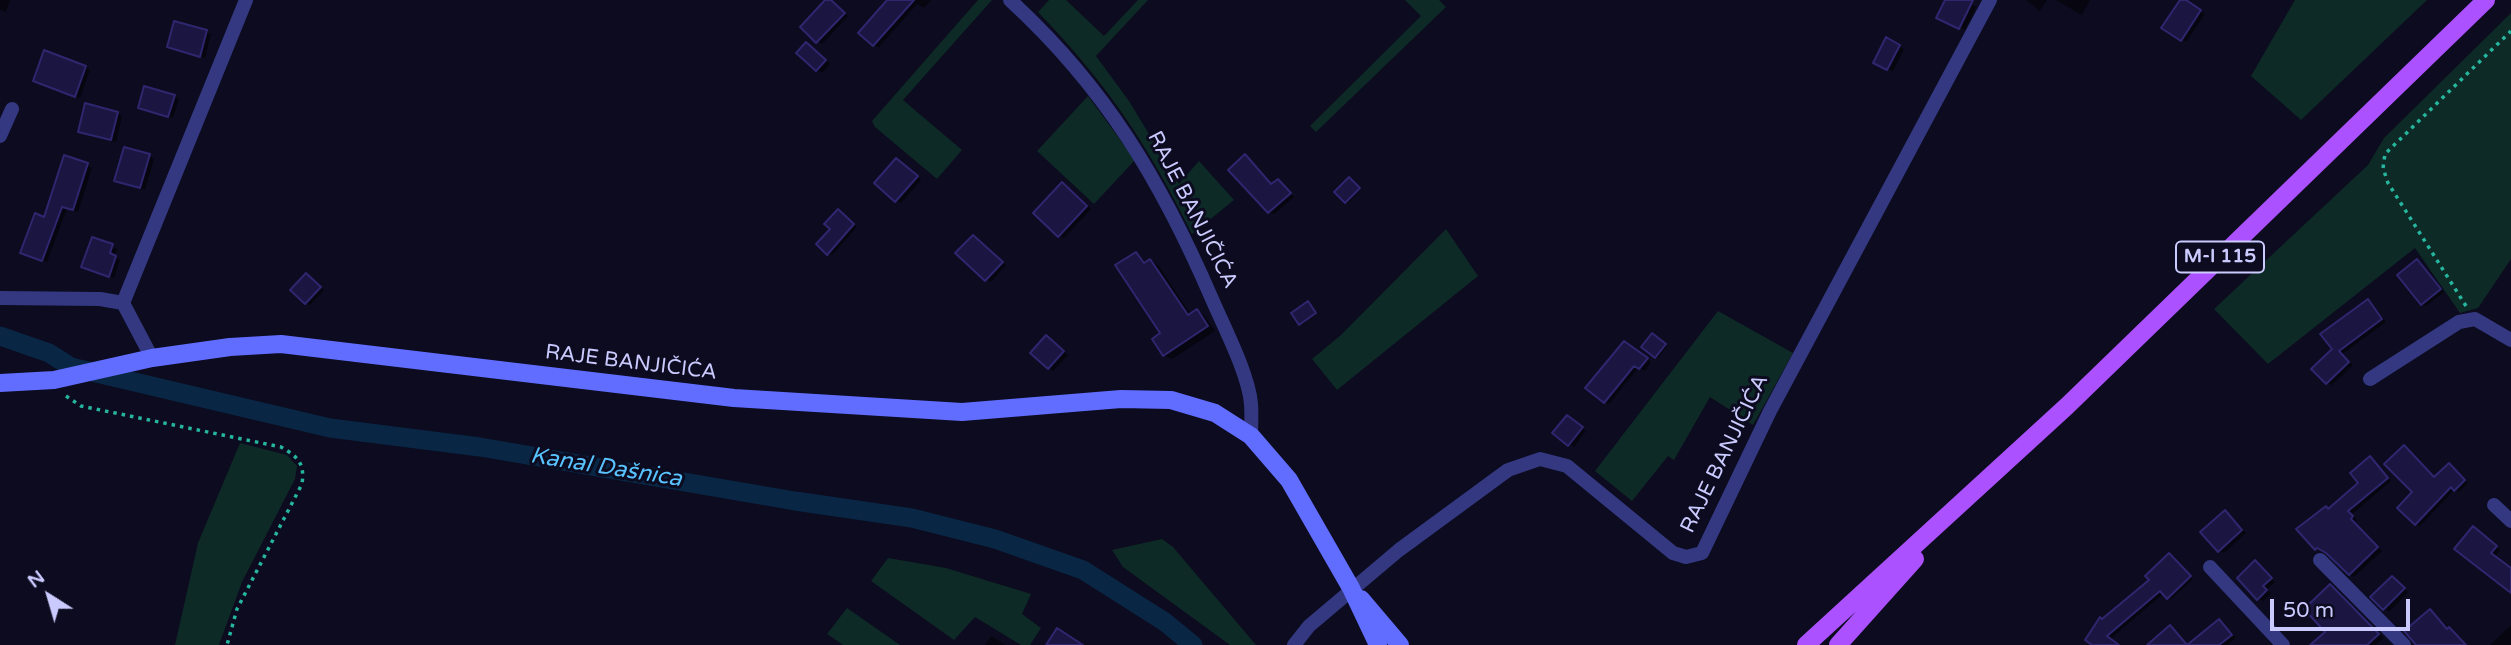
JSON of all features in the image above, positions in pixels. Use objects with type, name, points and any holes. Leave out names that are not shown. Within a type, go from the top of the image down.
[{"type":"main road","name":"M-I 115","points":[[1806,645],[1953,513],[2486,0]]},
{"type":"main road","name":"RAJE BANJIČIĆA","points":[[0,383],[50,381],[152,358],[230,347],[281,344],[734,398],[962,412],[1121,399],[1171,400],[1215,413],[1251,436],[1289,480],[1351,588]]},
{"type":"main road","name":"M-I 115","points":[[1838,645],[1872,610],[1953,513]]},
{"type":"main road","points":[[1351,588],[1378,645]]},
{"type":"main road","points":[[1351,588],[1400,645]]},
{"type":"street","points":[[152,358],[123,303],[246,0]]},
{"type":"street","name":"RAJE BANJIČIĆA","points":[[1010,0],[1081,73],[1116,116],[1160,190],[1233,347],[1251,402],[1251,436]]},
{"type":"street","name":"RAJE BANJIČIĆA","points":[[1294,645],[1309,626],[1351,588],[1483,488],[1508,470],[1540,459],[1567,466],[1673,553],[1686,557],[1702,553],[1770,411],[1990,0]]},
{"type":"street","points":[[0,136],[12,109]]},
{"type":"street","points":[[0,298],[100,299],[123,303]]},
{"type":"street","points":[[2370,379],[2459,322],[2475,319],[2511,340]]},
{"type":"street","points":[[2494,505],[2511,521]]},
{"type":"street","points":[[2320,560],[2404,645]]},
{"type":"street","points":[[2210,566],[2283,645]]},
{"type":"path","points":[[2475,319],[2394,193],[2383,168],[2385,154],[2511,31]]},
{"type":"path","points":[[50,381],[81,406],[281,447],[298,457],[304,468],[302,484],[237,609],[227,645]]},
{"type":"green space","points":[[978,0],[992,0],[903,100],[962,150],[937,179],[875,127],[872,121]]},
{"type":"green space","points":[[1049,0],[1066,0],[1104,36],[1138,0],[1148,0],[1096,56],[1129,101],[1179,184],[1199,161],[1234,200],[1192,234],[1159,171],[1106,90],[1038,12]]},
{"type":"green space","points":[[1405,0],[1439,0],[1446,7],[1316,132],[1310,126],[1421,16]]},
{"type":"green space","points":[[2295,0],[2427,0],[2301,120],[2251,76]]},
{"type":"green space","points":[[2511,13],[2511,259],[2478,308],[2460,313],[2415,248],[2268,364],[2214,309],[2368,165],[2384,138]]},
{"type":"green space","points":[[1088,96],[1135,160],[1094,204],[1037,151]]},
{"type":"green space","points":[[1446,229],[1478,276],[1337,390],[1312,359],[1341,335]]},
{"type":"green space","points":[[1718,311],[1793,353],[1753,425],[1710,397],[1674,460],[1668,456],[1632,501],[1595,471]]},
{"type":"green space","points":[[240,443],[287,455],[297,466],[295,479],[242,582],[219,645],[175,645],[198,543]]},
{"type":"green space","points":[[1162,539],[1173,547],[1256,645],[1230,645],[1123,567],[1112,550]]},
{"type":"green space","points":[[888,558],[946,568],[1031,594],[1022,614],[1041,628],[1030,645],[1021,645],[975,617],[954,640],[871,581]]},
{"type":"green space","points":[[847,608],[900,645],[843,645],[827,634]]},
{"type":"building","points":[[825,0],[831,0],[845,13],[816,43],[800,27]]},
{"type":"building","points":[[887,0],[914,0],[873,46],[858,33]]},
{"type":"building","points":[[1945,0],[1973,0],[1959,29],[1936,18]]},
{"type":"building","points":[[2180,0],[2186,0],[2201,10],[2181,41],[2161,28]]},
{"type":"building","points":[[174,21],[207,30],[200,57],[167,47]]},
{"type":"building","points":[[1886,37],[1900,45],[1887,70],[1873,63]]},
{"type":"building","points":[[806,42],[826,60],[816,71],[796,53]]},
{"type":"building","points":[[44,50],[86,66],[75,97],[33,81]]},
{"type":"building","points":[[144,86],[175,95],[168,117],[138,108]]},
{"type":"building","points":[[85,103],[118,112],[111,140],[78,132]]},
{"type":"building","points":[[124,147],[150,154],[140,188],[114,181]]},
{"type":"building","points":[[1245,154],[1271,184],[1278,179],[1291,193],[1268,213],[1228,170]]},
{"type":"building","points":[[64,155],[88,163],[73,210],[62,207],[42,261],[20,253],[35,213],[44,217]]},
{"type":"building","points":[[896,158],[918,176],[895,202],[874,183]]},
{"type":"building","points":[[1349,177],[1360,188],[1345,203],[1334,192]]},
{"type":"building","points":[[1062,182],[1087,206],[1058,237],[1033,213]]},
{"type":"building","points":[[838,209],[854,224],[827,255],[816,244],[830,229],[824,224]]},
{"type":"building","points":[[973,235],[1003,262],[985,281],[955,253]]},
{"type":"building","points":[[92,237],[113,244],[110,253],[116,256],[109,277],[81,267]]},
{"type":"building","points":[[1136,252],[1144,263],[1150,259],[1188,315],[1197,309],[1208,326],[1163,356],[1152,339],[1160,333],[1115,265]]},
{"type":"building","points":[[2417,259],[2441,289],[2421,305],[2397,275]]},
{"type":"building","points":[[306,273],[321,287],[305,304],[290,290]]},
{"type":"building","points":[[2368,299],[2382,319],[2339,351],[2349,362],[2326,384],[2311,369],[2332,349],[2320,334]]},
{"type":"building","points":[[1308,301],[1316,313],[1299,325],[1291,313]]},
{"type":"building","points":[[1652,333],[1666,344],[1655,358],[1641,347]]},
{"type":"building","points":[[1046,335],[1064,351],[1048,369],[1030,353]]},
{"type":"building","points":[[1624,341],[1648,358],[1639,369],[1634,366],[1604,403],[1585,388]]},
{"type":"building","points":[[1567,415],[1583,427],[1568,446],[1552,433]]},
{"type":"building","points":[[2404,445],[2434,477],[2449,463],[2465,480],[2454,491],[2451,487],[2415,525],[2397,508],[2412,492],[2384,464]]},
{"type":"building","points":[[2370,456],[2388,478],[2348,511],[2353,516],[2351,519],[2378,547],[2349,575],[2326,553],[2317,548],[2315,550],[2296,529],[2326,506],[2328,509],[2358,483],[2350,473]]},
{"type":"building","points":[[2225,510],[2242,530],[2218,552],[2200,532]]},
{"type":"building","points":[[2473,526],[2497,546],[2491,553],[2511,568],[2511,593],[2454,549]]},
{"type":"building","points":[[2169,553],[2191,576],[2167,599],[2160,591],[2107,636],[2119,645],[2092,645],[2085,640],[2100,617],[2102,619],[2149,580],[2145,576]]},
{"type":"building","points":[[2255,560],[2272,578],[2263,586],[2267,590],[2257,600],[2237,578]]},
{"type":"building","points":[[2392,576],[2405,588],[2383,610],[2370,597]]},
{"type":"building","points":[[2330,584],[2379,634],[2367,645],[2310,645],[2325,632],[2304,609]]},
{"type":"building","points":[[2430,609],[2447,629],[2449,627],[2466,645],[2416,645],[2404,631]]},
{"type":"building","points":[[2219,619],[2232,635],[2219,645],[2187,645]]},
{"type":"building","points":[[2170,625],[2187,645],[2147,645]]},
{"type":"building","points":[[1057,628],[1083,645],[1046,645]]},
{"type":"waterway","name":"Kanal Dašnica","points":[[0,336],[49,353],[71,367],[330,428],[480,447],[795,501],[912,518],[995,539],[1083,570],[1165,622],[1193,645]]}]
